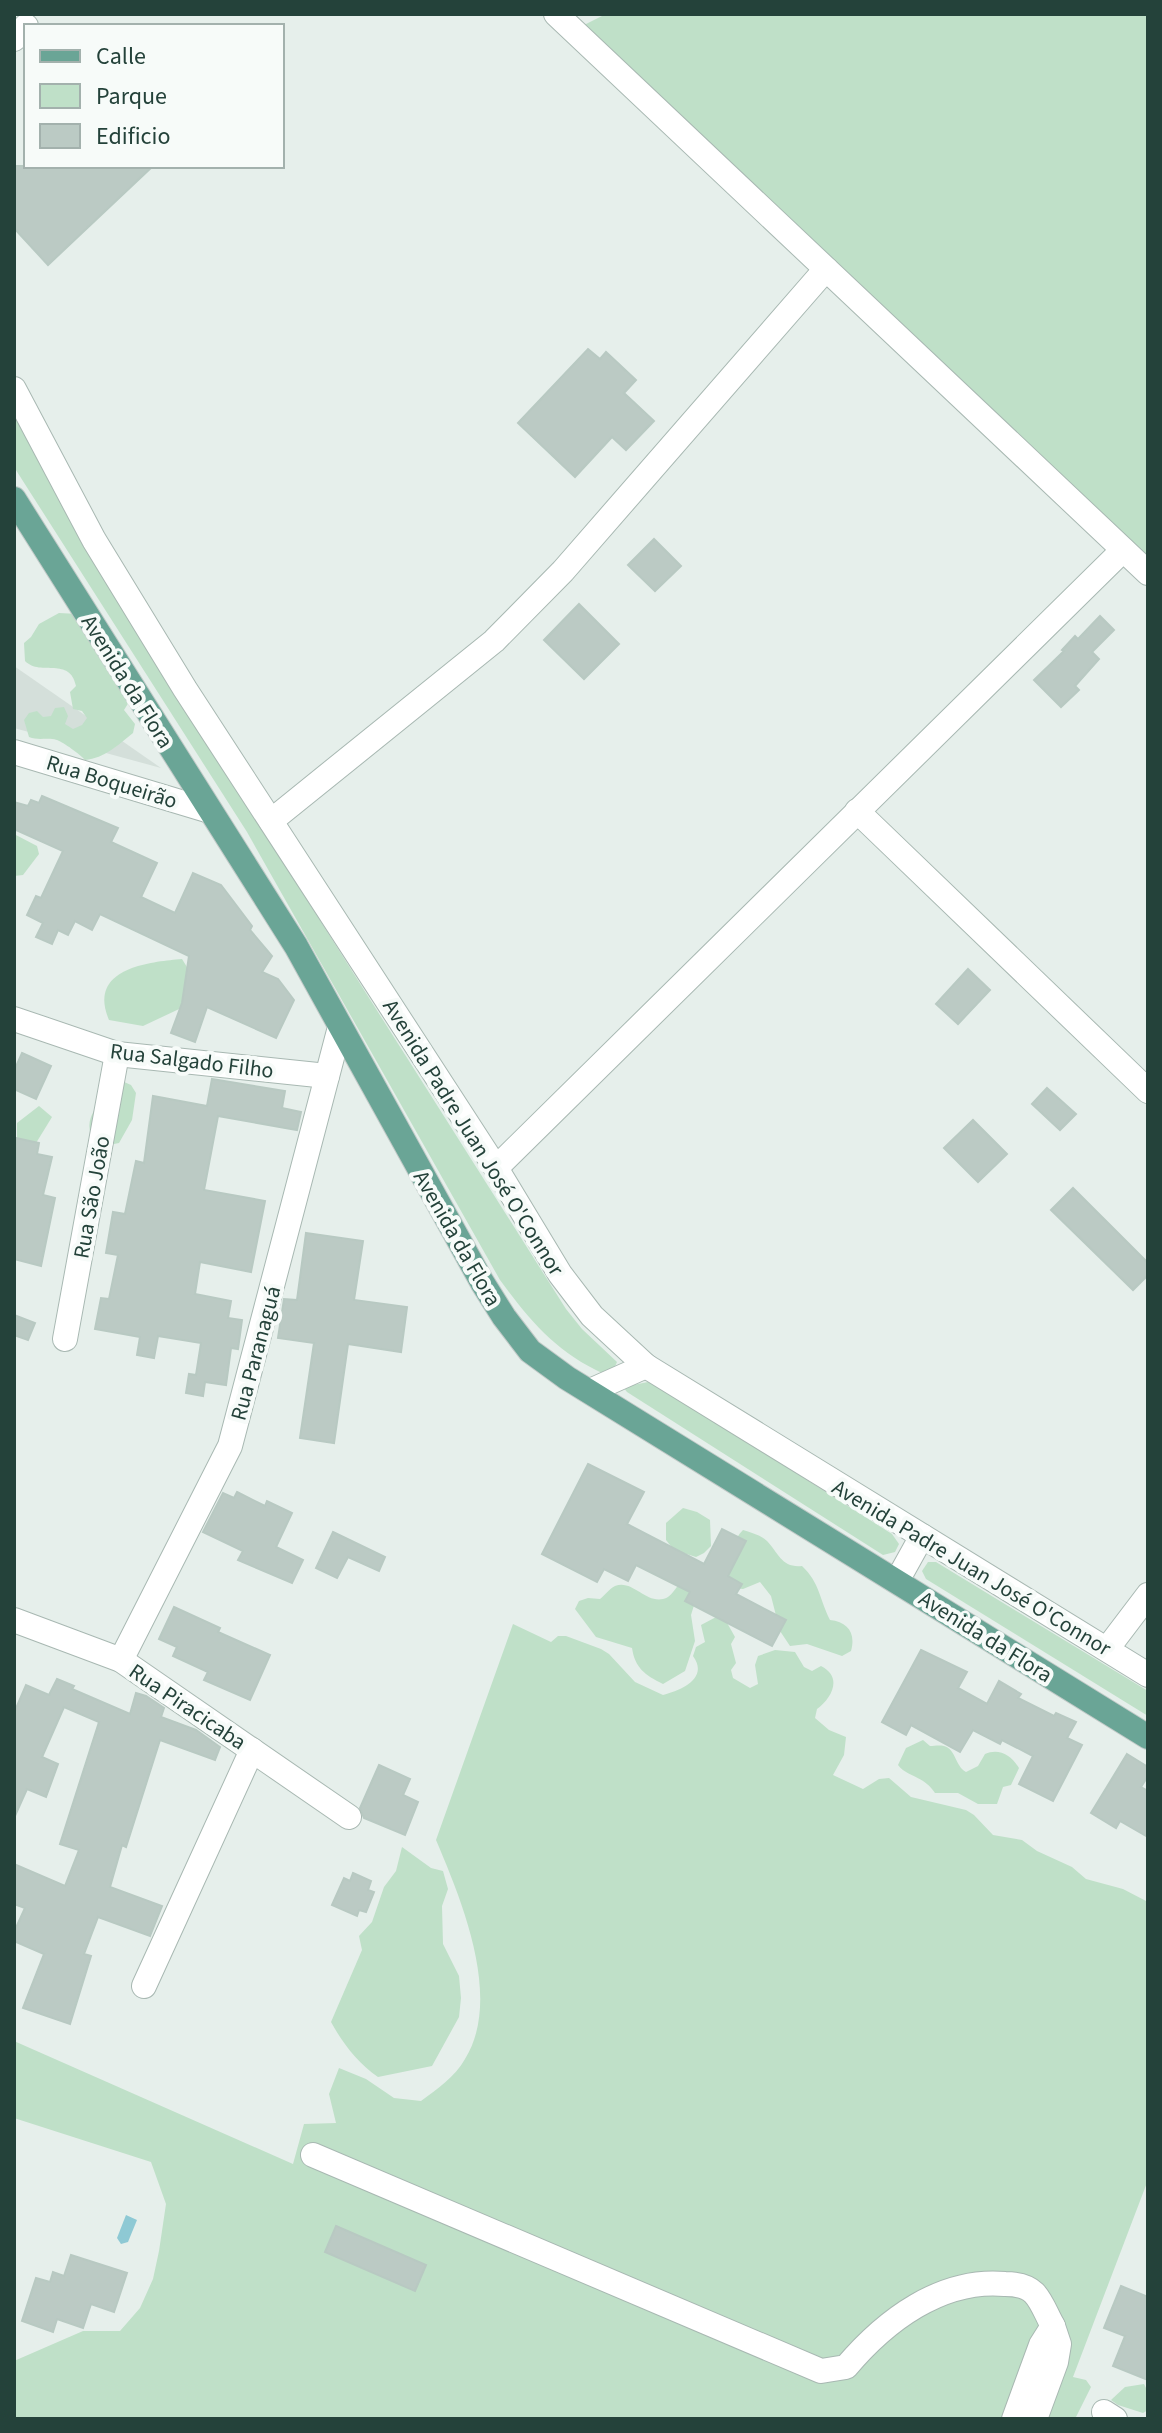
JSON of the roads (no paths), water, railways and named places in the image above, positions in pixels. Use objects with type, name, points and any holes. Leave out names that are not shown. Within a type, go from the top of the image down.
[{"type":"main road","name":"Avenida da Flora","points":[[14,499],[296,946],[425,1183],[504,1317],[530,1351],[1148,1737]]},
{"type":"street","points":[[556,14],[1148,573]]},
{"type":"street","points":[[271,821],[494,641],[563,571],[826,269]]},
{"type":"street","name":"Avenida Padre Juan José O'Connor","points":[[14,389],[94,540],[185,689],[496,1168],[560,1274],[592,1316],[646,1366],[1148,1675]]},
{"type":"street","points":[[496,1168],[1123,550]]},
{"type":"street","name":"Rua Boqueirão","points":[[14,752],[210,811]]},
{"type":"street","points":[[857,811],[1144,1079]]},
{"type":"street","name":"Rua Salgado Filho","points":[[14,1019],[117,1054],[327,1076]]},
{"type":"street","name":"Rua Paranaguá","points":[[121,1660],[230,1446],[340,1027]]},
{"type":"street","name":"Rua São João","points":[[65,1339],[117,1054]]},
{"type":"street","points":[[590,1391],[646,1366]]},
{"type":"street","points":[[897,1581],[922,1536]]},
{"type":"street","points":[[1107,1649],[1148,1595]]},
{"type":"street","name":"Rua Piracicaba","points":[[14,1620],[121,1660],[349,1817]]},
{"type":"street","points":[[144,1986],[252,1750]]},
{"type":"street","points":[[313,2155],[821,2371],[846,2367],[893,2320],[952,2289],[986,2282],[1016,2285],[1033,2292],[1053,2326],[1059,2344],[1056,2362],[1035,2419]]},
{"type":"street","points":[[1014,2419],[1041,2345],[1053,2326]]},
{"type":"water","points":[[126,2215],[137,2220],[128,2242],[121,2244],[117,2238]]}]
